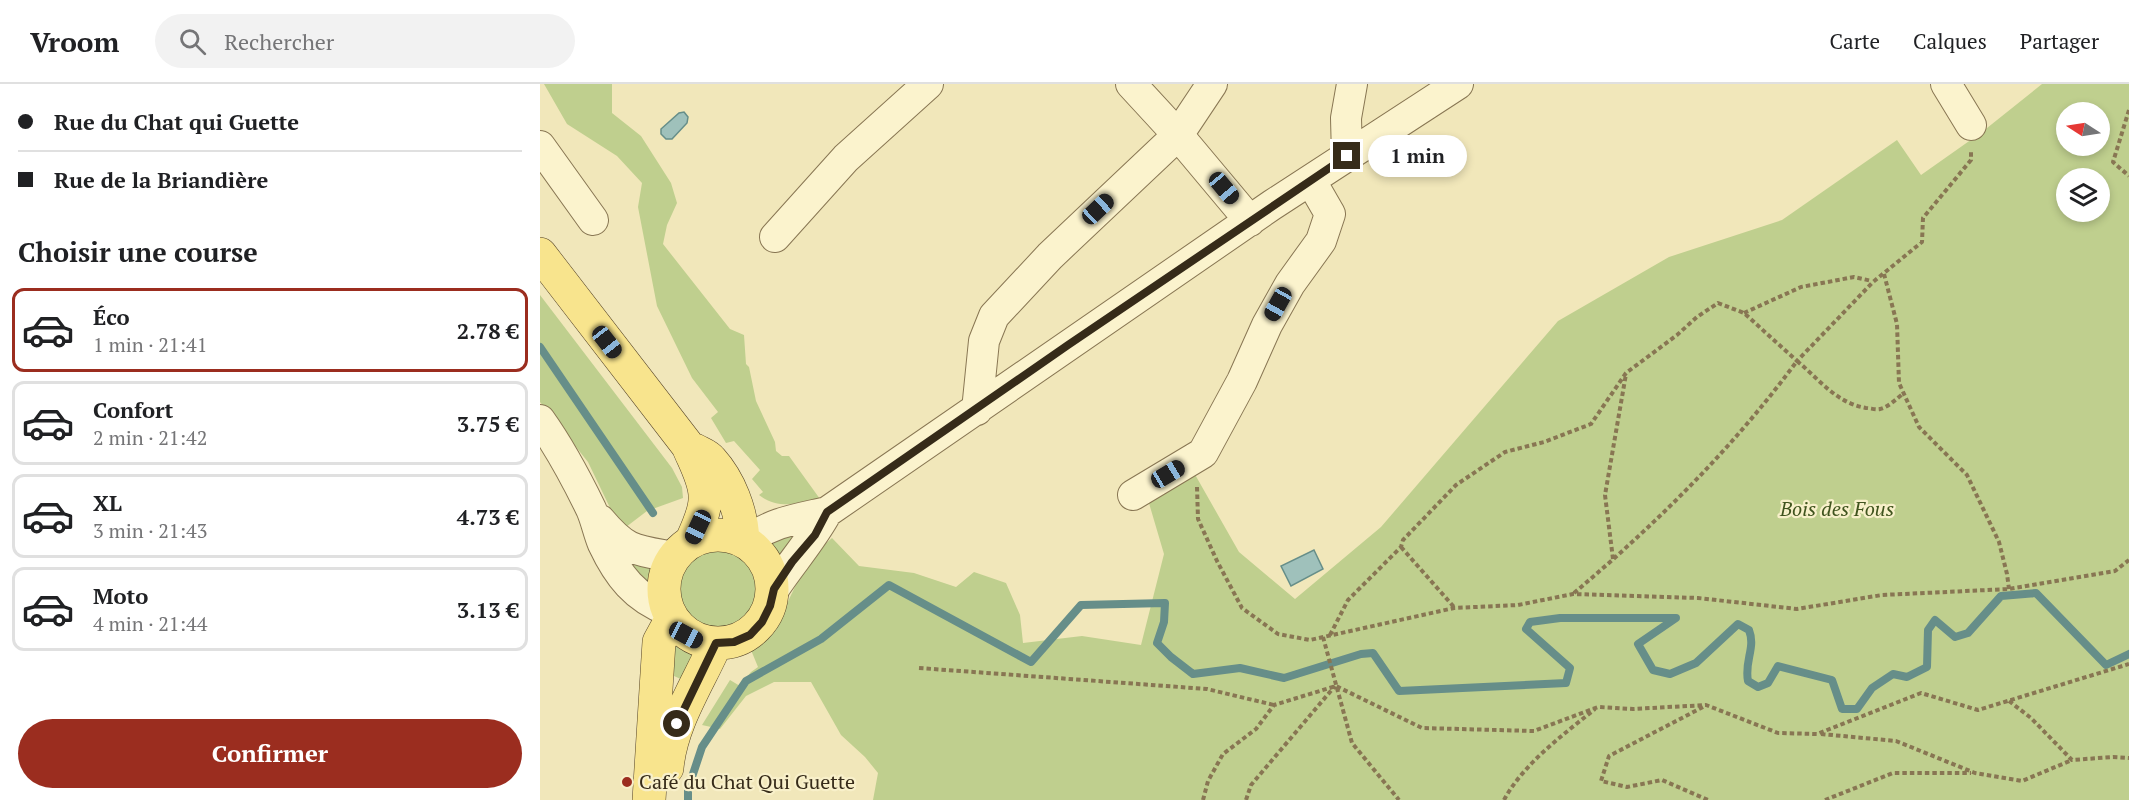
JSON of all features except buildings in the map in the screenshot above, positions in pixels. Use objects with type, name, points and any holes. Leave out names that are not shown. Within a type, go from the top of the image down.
[{"type":"main road","points":[[540,254],[688,446],[699,472],[705,497],[698,527],[667,574],[664,593],[670,615],[686,635],[701,642],[734,642],[750,635],[762,622],[770,606],[774,589],[761,556],[745,539],[725,534],[708,535],[683,550]]},
{"type":"main road","points":[[688,446],[710,458],[729,488],[742,520],[745,539]]},
{"type":"main road","points":[[649,800],[659,642],[670,615]]},
{"type":"main road","points":[[664,800],[668,754],[677,724],[716,643]]},
{"type":"street","points":[[775,237],[846,158],[928,84]]},
{"type":"street","points":[[1131,84],[1178,135],[1250,221]]},
{"type":"street","points":[[977,410],[984,341],[994,316],[1050,256],[1178,135],[1212,84]]},
{"type":"street","points":[[1347,156],[1346,118],[1352,84]]},
{"type":"street","points":[[745,539],[778,523],[827,512],[1250,221],[1458,84]]},
{"type":"street","points":[[1946,84],[1971,125]]},
{"type":"street","points":[[540,146],[593,220]]},
{"type":"street","points":[[1133,495],[1203,453],[1242,381],[1267,325],[1290,284],[1321,241],[1330,214],[1311,181]]},
{"type":"street","points":[[540,420],[560,448],[592,512],[604,544],[623,579],[639,597],[670,615]]},
{"type":"street","points":[[729,488],[778,523]]},
{"type":"street","points":[[592,512],[616,539],[632,549],[683,550]]},
{"type":"street","points":[[774,589],[792,562],[815,535],[827,512]]},
{"type":"path","points":[[2129,110],[2113,162],[2129,176]]},
{"type":"path","points":[[1573,594],[1613,560],[1699,479],[1797,361],[1873,282],[1922,242],[1923,218],[1971,160],[1971,125]]},
{"type":"path","points":[[1884,274],[1897,324],[1899,383],[1919,427],[1966,475],[1999,542],[2007,574],[2008,589]]},
{"type":"path","points":[[1744,313],[1801,287],[1854,277],[1873,282]]},
{"type":"path","points":[[1330,635],[1348,600],[1401,547],[1403,540],[1456,485],[1505,452],[1544,442],[1591,424],[1626,373],[1718,303],[1744,313],[1833,395],[1853,406],[1879,410],[1904,393]]},
{"type":"path","points":[[1613,560],[1605,495],[1626,373]]},
{"type":"path","points":[[1203,453],[1197,485],[1198,519],[1242,608],[1278,634],[1310,640],[1454,608],[1518,605],[1573,594],[1698,598],[1797,609],[1882,595],[2008,589],[2115,571],[2129,560]]},
{"type":"path","points":[[1401,547],[1454,608]]},
{"type":"path","points":[[1323,637],[1352,743],[1399,800]]},
{"type":"path","points":[[1818,734],[1921,693],[1978,710],[2129,664]]},
{"type":"path","points":[[919,668],[1207,689],[1275,705],[1336,686],[1422,728],[1534,731],[1598,706],[1633,709],[1706,705],[1778,733],[1896,741],[1975,773]]},
{"type":"path","points":[[1246,800],[1251,785],[1336,686]]},
{"type":"path","points":[[2009,700],[2031,718],[2072,760]]},
{"type":"path","points":[[1203,800],[1208,781],[1223,754],[1256,729],[1275,705]]},
{"type":"path","points":[[1706,705],[1609,756],[1601,781],[1627,787],[1662,780],[1708,800]]},
{"type":"path","points":[[1504,800],[1514,781],[1598,706]]},
{"type":"path","points":[[1825,800],[1893,772],[1975,773],[2022,781],[2072,760],[2129,758]]},
{"type":"green space","points":[[544,84],[612,84],[612,113],[641,136],[671,183],[677,203],[667,225],[663,244],[730,329],[744,335],[746,364],[749,367],[756,401],[775,442],[776,451],[782,456],[789,456],[820,499],[781,504],[766,500],[759,495],[763,492],[752,479],[760,470],[734,441],[726,443],[711,418],[718,412],[692,378],[657,306],[638,207],[642,183],[617,156],[567,124]]},
{"type":"green space","name":"Bois des Fous","points":[[2042,84],[2129,84],[2129,800],[873,800],[878,773],[865,757],[841,735],[811,682],[774,682],[746,696],[720,729],[702,725],[730,680],[740,686],[758,667],[751,650],[779,619],[802,573],[817,552],[832,538],[859,566],[914,573],[956,587],[974,572],[1006,583],[1020,615],[1023,643],[1082,636],[1141,645],[1164,554],[1146,493],[1193,471],[1239,552],[1295,599],[1381,527],[1558,321],[1669,257],[1782,220],[1897,140],[1921,175],[1982,132]]},
{"type":"green space","points":[[540,295],[672,468],[682,487],[683,498],[647,511],[626,527],[613,514],[588,462],[540,402]]},
{"type":"green space","points":[[800,530],[775,562],[767,543]]},
{"type":"green space","points":[[718,548],[734,551],[748,560],[757,574],[760,590],[757,606],[748,620],[734,629],[718,632],[702,629],[688,620],[679,606],[676,590],[679,574],[688,560],[702,551]]},
{"type":"green space","points":[[621,558],[658,567],[653,590]]},
{"type":"green space","points":[[672,643],[697,653],[683,680],[665,672]]},
{"type":"water","points":[[684,112],[688,117],[687,123],[672,139],[666,139],[661,134],[661,129],[679,113]]},
{"type":"water","points":[[1314,550],[1323,569],[1291,586],[1281,566]]},
{"type":"waterway","points":[[540,347],[653,513]]},
{"type":"waterway","points":[[688,800],[688,789],[702,747],[746,681],[821,639],[889,585],[1031,662],[1081,605],[1165,603],[1164,622],[1157,643],[1193,674],[1240,668],[1284,678],[1361,654],[1373,653],[1399,691],[1566,683],[1570,668],[1526,629],[1530,622],[1560,618],[1676,618],[1638,644],[1653,670],[1670,674],[1696,663],[1738,624],[1749,630],[1751,637],[1747,667],[1748,681],[1758,687],[1768,683],[1778,666],[1832,680],[1842,709],[1857,709],[1872,688],[1893,674],[1907,677],[1927,667],[1928,630],[1935,620],[1955,637],[1968,633],[2001,596],[2036,593],[2106,665],[2129,654]]},
{"type":"place","name":"Café du Chat Qui Guette","points":[[627,782]]},
{"type":"route","points":[[677,724],[716,643],[734,642],[750,635],[762,622],[770,606],[774,589],[792,562],[815,535],[827,512],[1272,205],[1347,156]]}]
